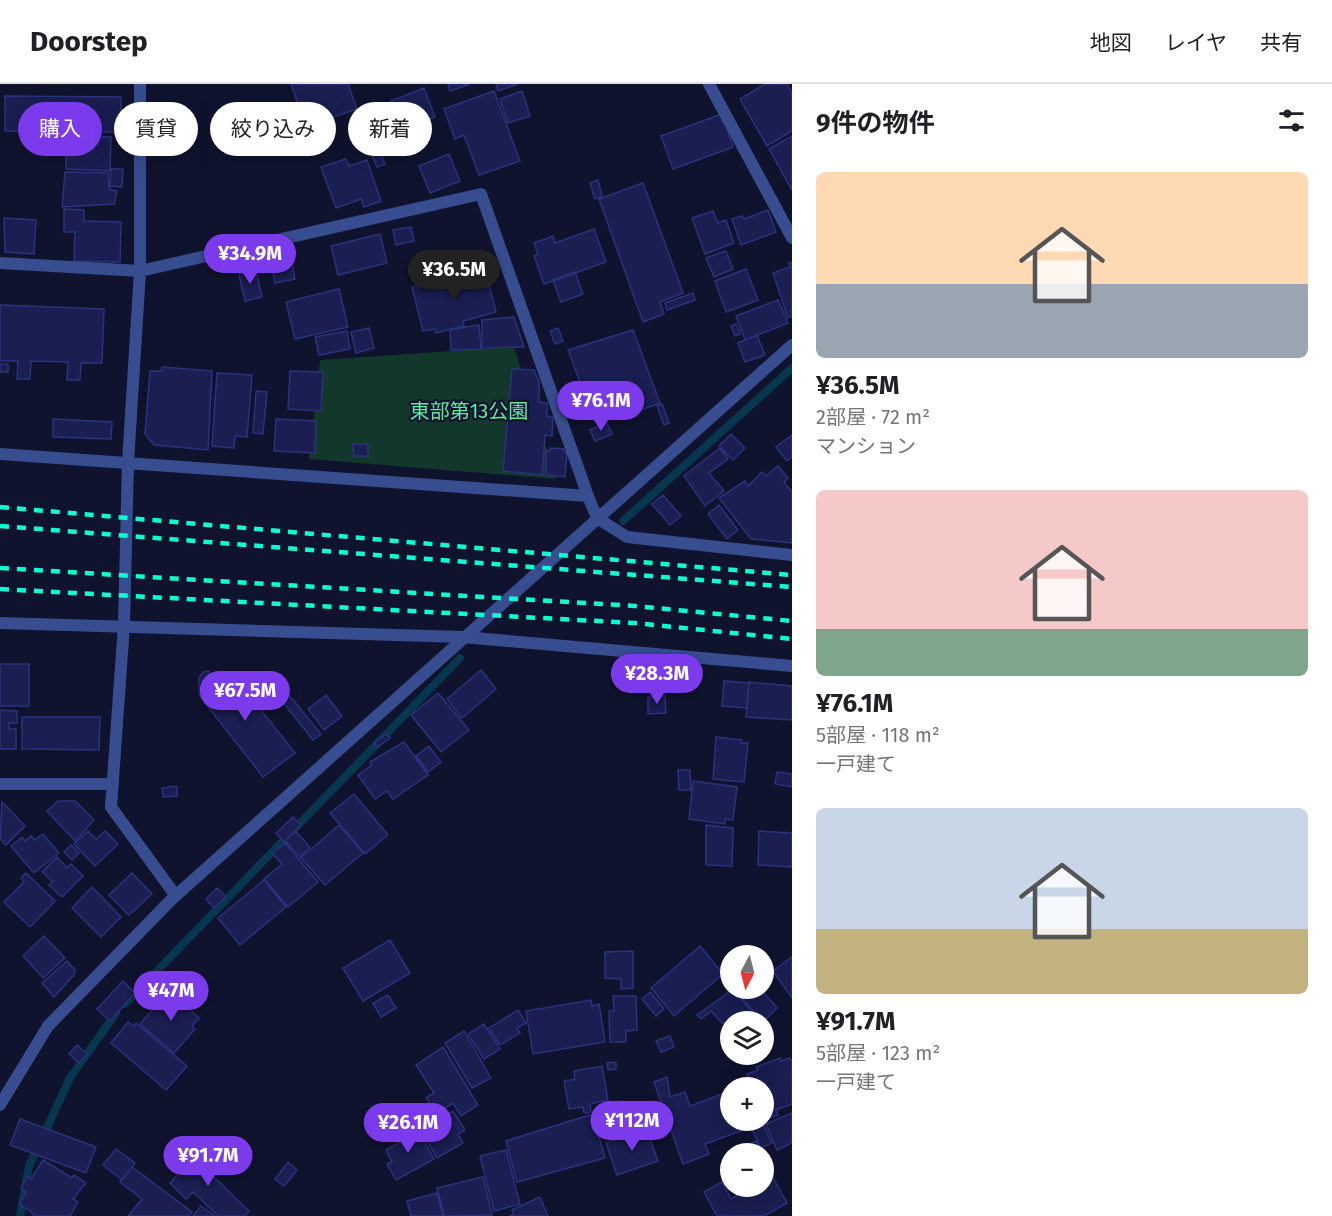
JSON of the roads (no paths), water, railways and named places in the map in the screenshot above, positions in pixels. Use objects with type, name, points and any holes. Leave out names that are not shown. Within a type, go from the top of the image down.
[{"type":"street","points":[[140,84],[140,272],[128,462],[124,626],[111,807],[176,896]]},
{"type":"street","points":[[709,84],[792,238]]},
{"type":"street","points":[[0,263],[140,272],[481,194],[597,518],[627,537],[792,555]]},
{"type":"street","points":[[0,1105],[48,1026],[176,896],[792,345]]},
{"type":"street","points":[[0,454],[588,496]]},
{"type":"street","points":[[0,622],[463,638],[792,666]]},
{"type":"street","points":[[0,784],[113,784]]},
{"type":"waterway","points":[[623,521],[792,368]]},
{"type":"waterway","points":[[125,1004],[460,658]]},
{"type":"waterway","points":[[20,1216],[29,1166],[70,1078],[116,1013]]},
{"type":"railway","points":[[0,507],[792,575]]},
{"type":"railway","points":[[0,526],[792,587]]},
{"type":"railway","points":[[0,568],[635,606],[792,621]]},
{"type":"railway","points":[[0,589],[635,623],[792,639]]},
{"type":"park label","name":"東部第13公園","points":[[469,411]]}]
